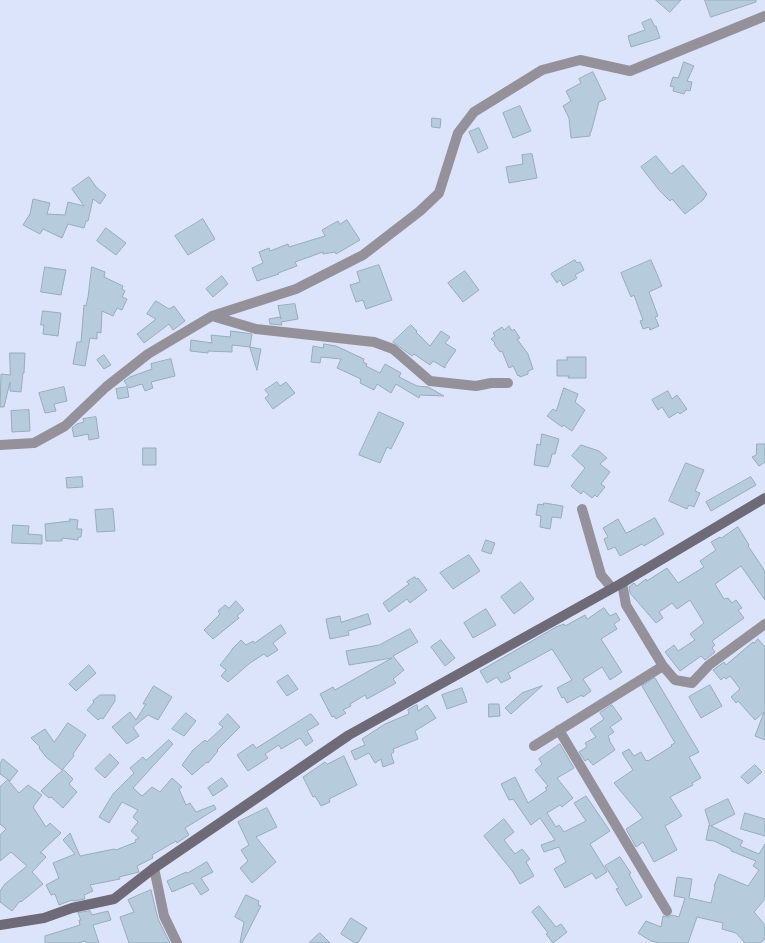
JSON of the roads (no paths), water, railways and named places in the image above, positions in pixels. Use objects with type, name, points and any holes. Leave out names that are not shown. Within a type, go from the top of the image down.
[{"type":"street","points":[[0,445],[34,444],[65,426],[106,387],[148,354],[212,316],[296,289],[363,254],[420,211],[439,193],[458,133],[474,112],[542,70],[580,60],[630,71],[765,16]]},
{"type":"street","points":[[212,316],[256,329],[374,342],[393,349],[430,381],[476,386],[508,383]]},
{"type":"street","points":[[0,925],[44,918],[72,908],[114,899],[154,868],[349,735],[622,583],[765,498]]},
{"type":"street","points":[[582,509],[601,575],[612,588]]},
{"type":"street","points":[[622,583],[626,605],[663,666],[675,680],[692,683],[709,666],[765,624]]},
{"type":"street","points":[[534,746],[663,666]]},
{"type":"street","points":[[559,730],[667,911]]},
{"type":"street","points":[[154,868],[164,916],[177,943]]}]
